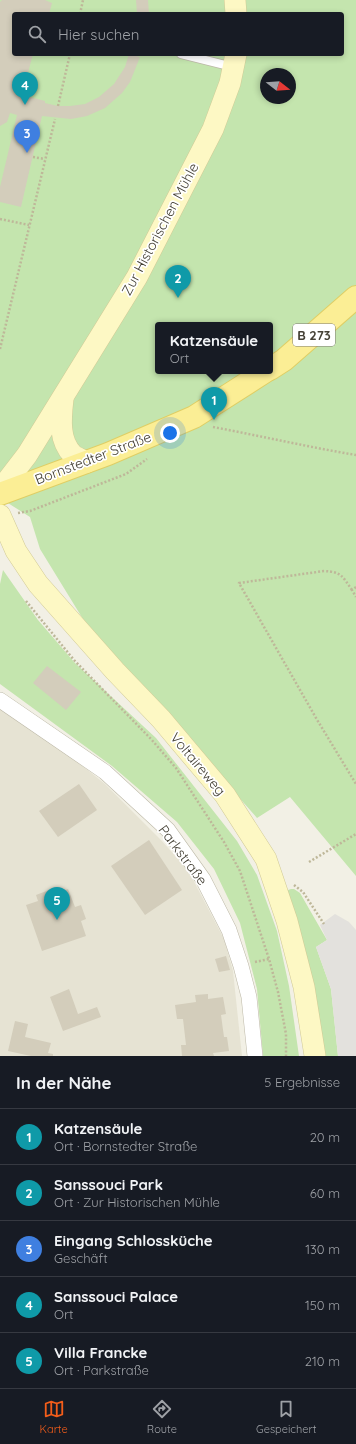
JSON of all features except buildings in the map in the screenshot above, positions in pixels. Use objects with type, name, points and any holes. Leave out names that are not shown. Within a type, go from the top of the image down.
[{"type":"main road","name":"B 273","points":[[273,367],[290,355],[356,297]]},
{"type":"main road","name":"Bornstedter Straße","points":[[0,494],[87,462],[194,418],[261,374]]},
{"type":"street","points":[[235,0],[236,12]]},
{"type":"street","name":"Zur Historischen Mühle","points":[[0,490],[27,454],[141,270],[213,129],[230,83],[235,61]]},
{"type":"street","name":"Zur Historischen Mühle","points":[[64,395],[60,422],[63,436],[67,446],[74,456],[87,462]]},
{"type":"street","name":"Voltaireweg","points":[[0,517],[16,551],[38,584],[115,671],[161,719],[225,795],[266,859],[287,921],[304,987],[315,1056]]},
{"type":"street","name":"Parkstraße","points":[[0,700],[105,772],[168,830],[203,879],[229,930],[241,966],[249,997],[255,1056]]},
{"type":"lane","points":[[196,56],[235,61]]},
{"type":"path","points":[[80,12],[83,0]]},
{"type":"path","points":[[58,106],[70,56]]},
{"type":"path","points":[[0,349],[55,119]]},
{"type":"path","points":[[33,157],[45,159]]},
{"type":"path","points":[[0,219],[29,225]]},
{"type":"path","points":[[211,427],[270,437],[314,448],[356,455]]},
{"type":"path","points":[[0,517],[30,510],[126,474],[152,456]]},
{"type":"path","points":[[356,597],[341,574],[336,572],[324,572],[239,584],[356,784]]},
{"type":"path","points":[[352,590],[356,587]]},
{"type":"path","points":[[23,595],[74,660],[151,739],[176,768],[224,842],[240,871],[269,959],[278,992],[286,1034],[286,1056]]},
{"type":"path","points":[[310,862],[356,834]]},
{"type":"path","points":[[273,878],[289,882],[303,892],[324,924]]},
{"type":"shaded area","points":[[0,706],[49,739],[105,784],[160,839],[188,870],[224,939],[233,971],[242,1056],[0,1056]]},
{"type":"shaded area","points":[[335,914],[349,922],[356,930],[356,1056],[338,1056],[331,989],[316,947],[327,940],[320,925]]},
{"type":"green space","points":[[0,0],[356,0],[356,876],[290,797],[257,818],[86,624],[40,549],[30,517],[0,498]]},
{"type":"green space","points":[[3,570],[38,620],[75,663],[156,738],[237,841],[257,875],[277,931],[289,986],[299,1056],[263,1056],[257,989],[240,923],[214,869],[177,822],[112,766],[0,684],[0,584]]},
{"type":"green space","points":[[294,889],[300,893],[327,940],[316,947],[331,989],[338,1056],[323,1056],[285,891]]},
{"type":"place","name":"Sanssouci Palace","points":[[25,105]]},
{"type":"place","name":"Eingang Schlossküche","points":[[27,153]]},
{"type":"place","name":"Sanssouci Park","points":[[178,298]]},
{"type":"place","name":"Katzensäule","points":[[214,420]]},
{"type":"place","name":"Villa Francke","points":[[57,920]]}]
